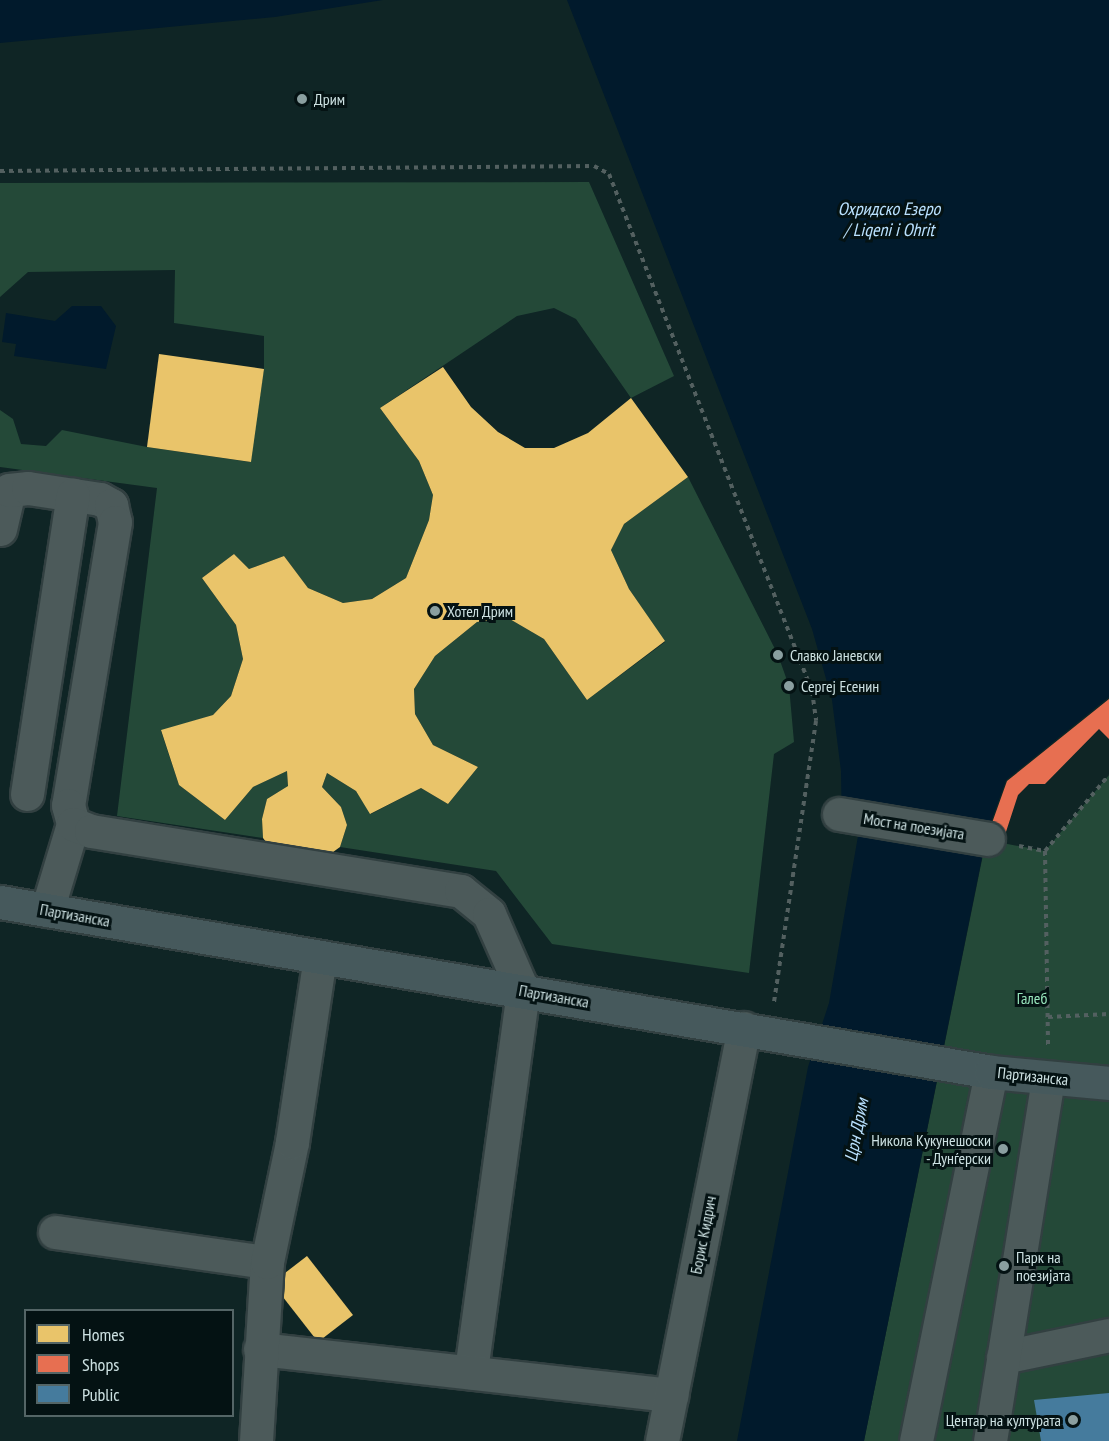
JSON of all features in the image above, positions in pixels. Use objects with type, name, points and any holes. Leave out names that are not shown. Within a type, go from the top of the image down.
[{"type":"main road","name":"Партизанска","points":[[0,902],[991,1072],[1109,1083]]},
{"type":"street","points":[[0,529],[9,490],[28,488],[100,499],[111,505],[115,522],[68,805],[73,824],[47,910]]},
{"type":"street","points":[[27,794],[72,495]]},
{"type":"street","name":"Мост на поезијата","points":[[839,814],[988,838]]},
{"type":"street","points":[[73,824],[91,831],[461,891],[489,914],[523,991],[471,1372]]},
{"type":"street","points":[[256,1441],[267,1262],[292,1142],[320,957]]},
{"type":"street","name":"Борис Кидрич","points":[[662,1441],[757,1031]]},
{"type":"street","points":[[916,1441],[991,1072]]},
{"type":"street","points":[[990,1441],[1048,1079]]},
{"type":"street","points":[[55,1232],[267,1262]]},
{"type":"street","points":[[1003,1357],[1109,1335]]},
{"type":"street","points":[[260,1348],[671,1395]]},
{"type":"path","points":[[0,171],[594,166],[609,174],[812,691],[816,721],[757,1031]]},
{"type":"path","points":[[1048,1079],[1045,851],[1109,776]]},
{"type":"path","points":[[988,838],[1045,851]]},
{"type":"path","points":[[1048,1017],[1109,1014]]},
{"type":"green space","points":[[589,182],[674,376],[631,398],[576,319],[554,308],[517,316],[380,408],[419,461],[433,495],[429,520],[406,578],[372,599],[343,603],[308,588],[284,556],[249,569],[234,554],[202,578],[236,625],[243,659],[231,696],[213,715],[161,731],[179,785],[225,820],[253,787],[287,771],[288,786],[267,799],[262,819],[263,838],[117,816],[157,488],[0,467],[0,410],[13,419],[21,444],[46,446],[62,430],[147,447],[250,462],[264,369],[264,336],[174,323],[175,270],[28,272],[0,297],[0,183]]},
{"type":"green space","points":[[688,477],[778,655],[789,686],[794,742],[774,754],[749,973],[552,944],[496,871],[340,847],[347,825],[341,807],[322,787],[327,773],[356,791],[371,814],[421,788],[448,804],[478,767],[433,745],[415,714],[414,689],[435,656],[477,622],[508,618],[544,639],[587,700],[665,642],[629,589],[611,550],[624,524]]},
{"type":"green space","name":"Парк на поезијата","points":[[1109,775],[1109,1441],[864,1441],[986,840],[1045,851]]},
{"type":"water","points":[[0,0],[383,0],[275,17],[0,43]]},
{"type":"water","name":"Охридско Езеро / Liqeni i Ohrit","points":[[567,0],[1109,0],[1109,697],[1006,780],[987,833],[864,1441],[737,1441],[808,1067],[829,1003],[858,836],[842,833],[841,771],[832,700],[812,629]]},
{"type":"water","points":[[72,306],[101,306],[116,326],[106,369],[14,356],[16,344],[2,342],[6,313],[55,321]]},
{"type":"building: Homes","points":[[159,354],[264,369],[251,462],[147,447]]},
{"type":"building: Homes","name":"Хотел Дрим","points":[[443,367],[471,407],[498,432],[525,448],[554,448],[588,433],[631,398],[688,477],[624,524],[611,550],[629,589],[665,641],[587,700],[544,639],[508,618],[477,622],[435,656],[414,689],[415,714],[433,745],[478,767],[448,804],[421,788],[370,814],[356,791],[327,773],[322,787],[341,807],[347,825],[340,847],[322,860],[277,856],[263,838],[262,819],[267,799],[288,786],[287,771],[253,787],[225,820],[179,785],[161,730],[213,715],[231,696],[243,659],[236,625],[202,578],[234,554],[249,569],[284,556],[308,588],[343,603],[372,599],[406,578],[429,520],[433,495],[419,461],[380,408]]},
{"type":"building: Homes","points":[[307,1256],[353,1315],[318,1342],[272,1283]]},
{"type":"building: Shops","points":[[1109,699],[1109,739],[1099,729],[1045,784],[1029,784],[1018,795],[1003,841],[987,837],[1007,781]]},
{"type":"building: Public","name":"Центар на културата","points":[[1109,1393],[1109,1441],[1041,1441],[1034,1400]]},
{"type":"place","name":"Дрим","points":[[302,99]]},
{"type":"place","name":"Хотел Дрим","points":[[435,611]]},
{"type":"place","name":"Славко Јаневски","points":[[778,655]]},
{"type":"place","name":"Сергеј Есенин","points":[[789,686]]},
{"type":"place","name":"Никола Кукунешоски - Дунѓерски","points":[[1003,1149]]},
{"type":"place","name":"Парк на поезијата","points":[[1004,1266]]},
{"type":"place","name":"Центар на културата","points":[[1073,1420]]},
{"type":"park label","name":"Галеб","points":[[1032,998]]},
{"type":"water label","name":"Црн Дрим","points":[[857,1130]]}]
